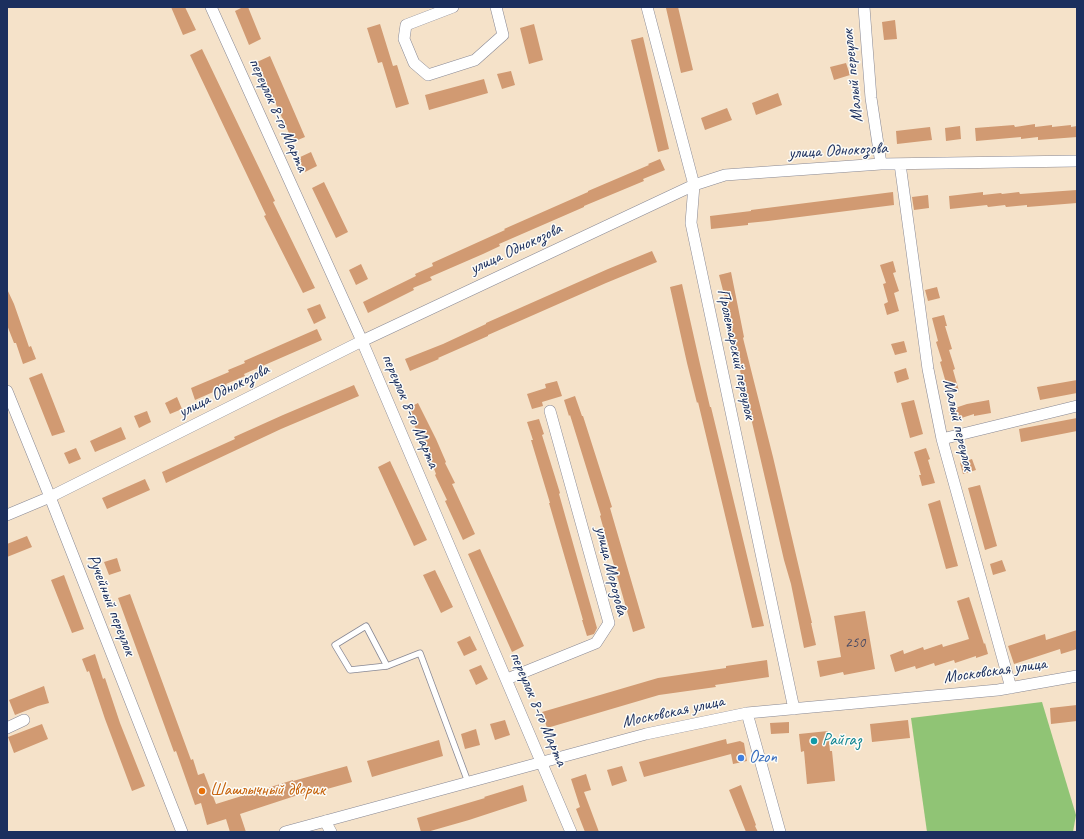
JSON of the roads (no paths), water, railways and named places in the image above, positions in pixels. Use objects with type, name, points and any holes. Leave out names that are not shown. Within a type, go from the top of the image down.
[{"type":"street","name":"переулок 8-го Марта","points":[[211,7],[362,341],[571,832]]},
{"type":"street","points":[[453,7],[406,25],[404,39],[414,63],[428,75],[476,60],[504,35],[496,7]]},
{"type":"street","name":"Пролетарский переулок","points":[[647,7],[694,185],[691,223],[794,709]]},
{"type":"street","name":"Малый переулок","points":[[864,7],[871,98],[881,164]]},
{"type":"street","name":"улица Однокозова","points":[[7,515],[50,497],[362,341],[694,185],[725,175],[881,164],[1077,161]]},
{"type":"street","name":"Малый переулок","points":[[900,164],[928,369],[942,439],[1011,688]]},
{"type":"street","name":"Ручейный переулок","points":[[7,391],[182,832]]},
{"type":"street","points":[[942,439],[1077,406]]},
{"type":"street","name":"улица Морозова","points":[[507,679],[596,643],[609,623],[550,411]]},
{"type":"street","name":"Московская улица","points":[[285,832],[646,734],[747,713],[998,690],[1077,676]]},
{"type":"street","points":[[747,713],[780,832]]},
{"type":"street","points":[[7,728],[24,720]]},
{"type":"street","points":[[325,821],[331,832]]},
{"type":"lane","points":[[387,666],[366,626],[335,644],[350,670],[387,666],[420,653],[468,782]]},
{"type":"place","name":"Райгаз","points":[[814,741]]},
{"type":"place","name":"Ozon","points":[[741,758]]},
{"type":"place","name":"Шашлычный дворик","points":[[202,791]]}]
